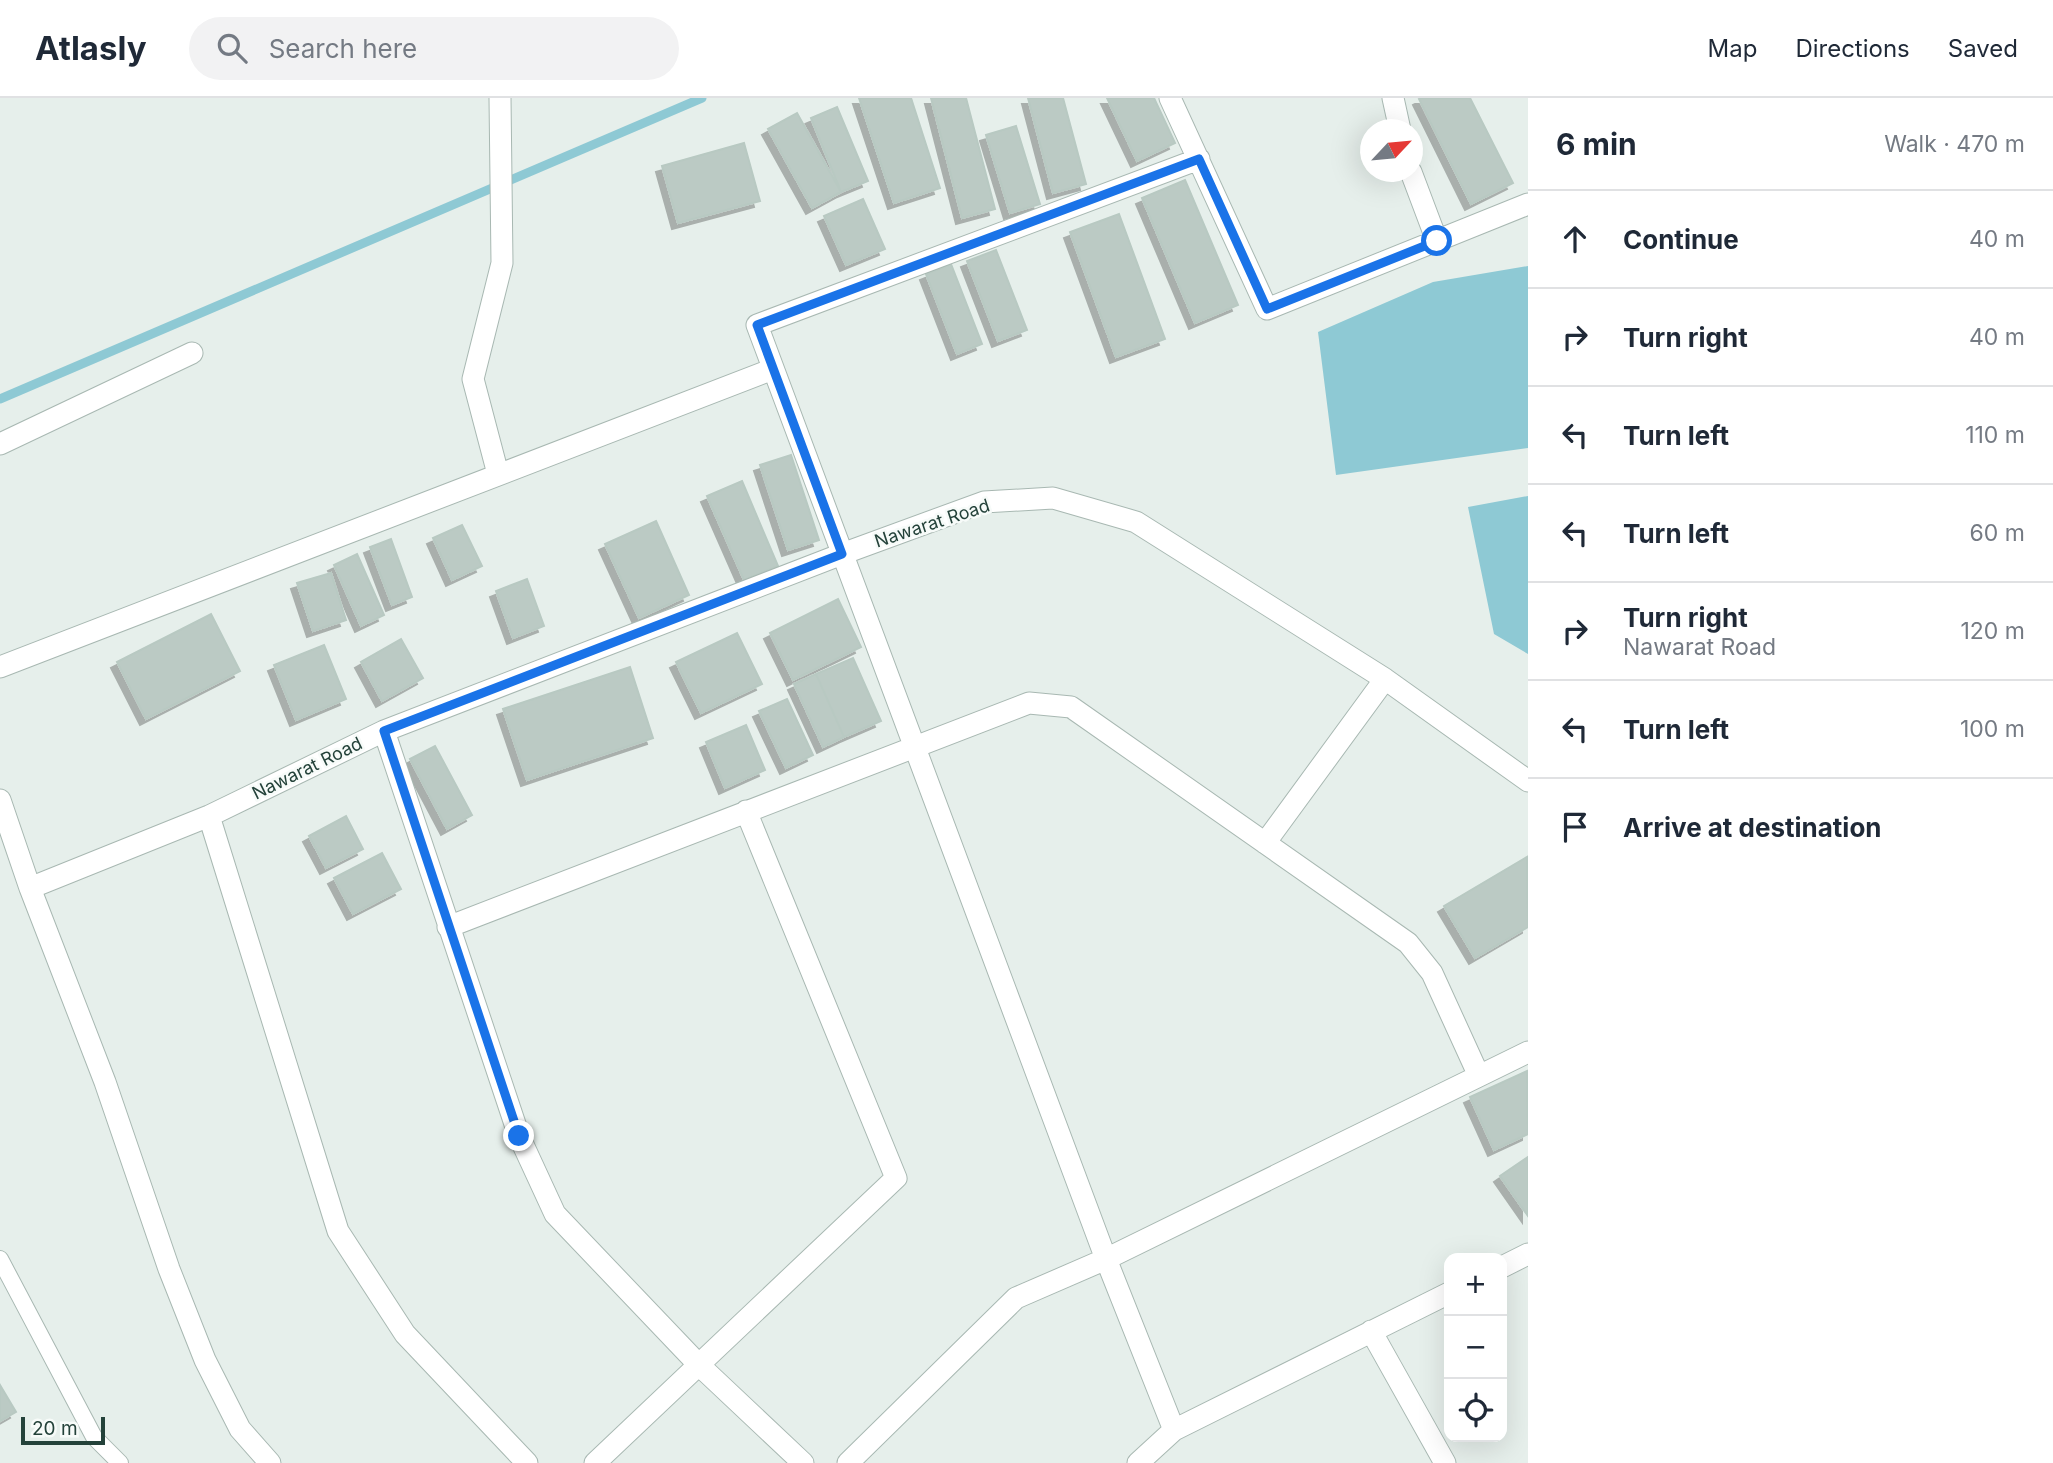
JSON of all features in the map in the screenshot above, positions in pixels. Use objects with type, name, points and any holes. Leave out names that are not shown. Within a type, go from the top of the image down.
[{"type":"street","points":[[498,474],[473,379],[502,263],[500,98]]},
{"type":"street","points":[[1170,98],[1267,309],[1528,204]]},
{"type":"street","points":[[1393,98],[1398,119]]},
{"type":"street","points":[[1174,1430],[1105,1259],[757,325],[1199,159]]},
{"type":"street","points":[[1415,182],[1437,241]]},
{"type":"street","points":[[0,443],[192,353]]},
{"type":"street","points":[[0,667],[773,369]]},
{"type":"street","name":"Nawarat Road","points":[[30,888],[209,817],[384,731],[984,502],[1053,498],[1136,522],[1385,679],[1498,757],[1528,781]]},
{"type":"street","points":[[1265,843],[1385,679]]},
{"type":"street","points":[[448,927],[1029,703],[1071,707],[1408,943],[1432,973],[1479,1076]]},
{"type":"street","points":[[384,731],[519,1136],[555,1214],[699,1365],[803,1463]]},
{"type":"street","points":[[0,800],[30,888],[105,1082],[169,1269],[205,1360],[240,1429],[270,1463]]},
{"type":"street","points":[[595,1463],[896,1178],[746,811]]},
{"type":"street","points":[[209,817],[338,1231],[405,1334],[527,1463]]},
{"type":"street","points":[[848,1463],[1016,1298],[1105,1259],[1528,1052]]},
{"type":"street","points":[[1507,1264],[1528,1254]]},
{"type":"street","points":[[1138,1463],[1174,1430],[1444,1295]]},
{"type":"street","points":[[1371,1331],[1445,1463]]},
{"type":"lane","points":[[0,1259],[94,1437],[120,1463]]},
{"type":"water","points":[[1528,266],[1528,448],[1336,475],[1318,332],[1433,282]]},
{"type":"water","points":[[1528,496],[1528,654],[1494,634],[1468,507]]},
{"type":"building","points":[[859,98],[911,98],[940,188],[894,203]]},
{"type":"building","points":[[931,98],[966,98],[995,209],[962,218]]},
{"type":"building","points":[[1028,98],[1063,98],[1086,184],[1053,193]]},
{"type":"building","points":[[1107,98],[1154,98],[1175,143],[1137,161]]},
{"type":"building","points":[[1470,98],[1513,183],[1471,204],[1419,99]]},
{"type":"building","points":[[837,107],[868,181],[841,192],[811,118]]},
{"type":"building","points":[[797,113],[841,192],[812,208],[768,129]]},
{"type":"building","points":[[1016,126],[1040,204],[1010,213],[986,135]]},
{"type":"building","points":[[744,143],[760,201],[678,223],[662,166]]},
{"type":"building","points":[[1185,180],[1238,305],[1195,323],[1142,198]]},
{"type":"building","points":[[863,199],[885,249],[846,265],[824,216]]},
{"type":"building","points":[[1119,214],[1165,339],[1116,357],[1070,232]]},
{"type":"building","points":[[996,250],[1027,330],[998,341],[967,261]]},
{"type":"building","points":[[951,264],[982,344],[957,354],[926,274]]},
{"type":"building","points":[[791,455],[819,540],[788,550],[760,465]]},
{"type":"building","points":[[742,481],[778,566],[744,580],[707,496]]},
{"type":"building","points":[[656,521],[689,595],[639,618],[605,544]]},
{"type":"building","points":[[462,525],[482,566],[452,580],[433,538]]},
{"type":"building","points":[[391,539],[412,597],[392,605],[370,547]]},
{"type":"building","points":[[357,554],[384,615],[361,626],[334,565]]},
{"type":"building","points":[[331,573],[346,620],[313,631],[297,583]]},
{"type":"building","points":[[527,579],[544,626],[513,638],[496,591]]},
{"type":"building","points":[[838,599],[861,647],[793,680],[770,633]]},
{"type":"building","points":[[211,614],[240,671],[146,719],[117,662]]},
{"type":"building","points":[[737,633],[762,684],[701,713],[676,662]]},
{"type":"building","points":[[401,639],[423,678],[382,701],[361,662]]},
{"type":"building","points":[[324,645],[346,699],[296,720],[274,665]]},
{"type":"building","points":[[853,658],[881,721],[844,737],[816,674]]},
{"type":"building","points":[[630,667],[653,738],[527,780],[503,709]]},
{"type":"building","points":[[816,674],[844,737],[823,747],[794,684]]},
{"type":"building","points":[[787,699],[813,755],[786,768],[759,711]]},
{"type":"building","points":[[746,725],[765,770],[725,788],[706,742]]},
{"type":"building","points":[[435,746],[472,815],[447,829],[410,759]]},
{"type":"building","points":[[346,816],[363,849],[326,868],[309,836]]},
{"type":"building","points":[[382,853],[401,889],[353,914],[334,878]]},
{"type":"building","points":[[1527,857],[1528,927],[1475,958],[1444,906]]},
{"type":"building","points":[[1527,1071],[1528,1134],[1494,1150],[1470,1097]]},
{"type":"building","points":[[1528,1157],[1528,1216],[1500,1176]]},
{"type":"building","points":[[0,1385],[16,1412],[0,1421]]},
{"type":"waterway","points":[[0,399],[702,98]]},
{"type":"route","points":[[519,1136],[384,731],[842,554],[757,325],[1199,159],[1267,309],[1437,241]]}]
